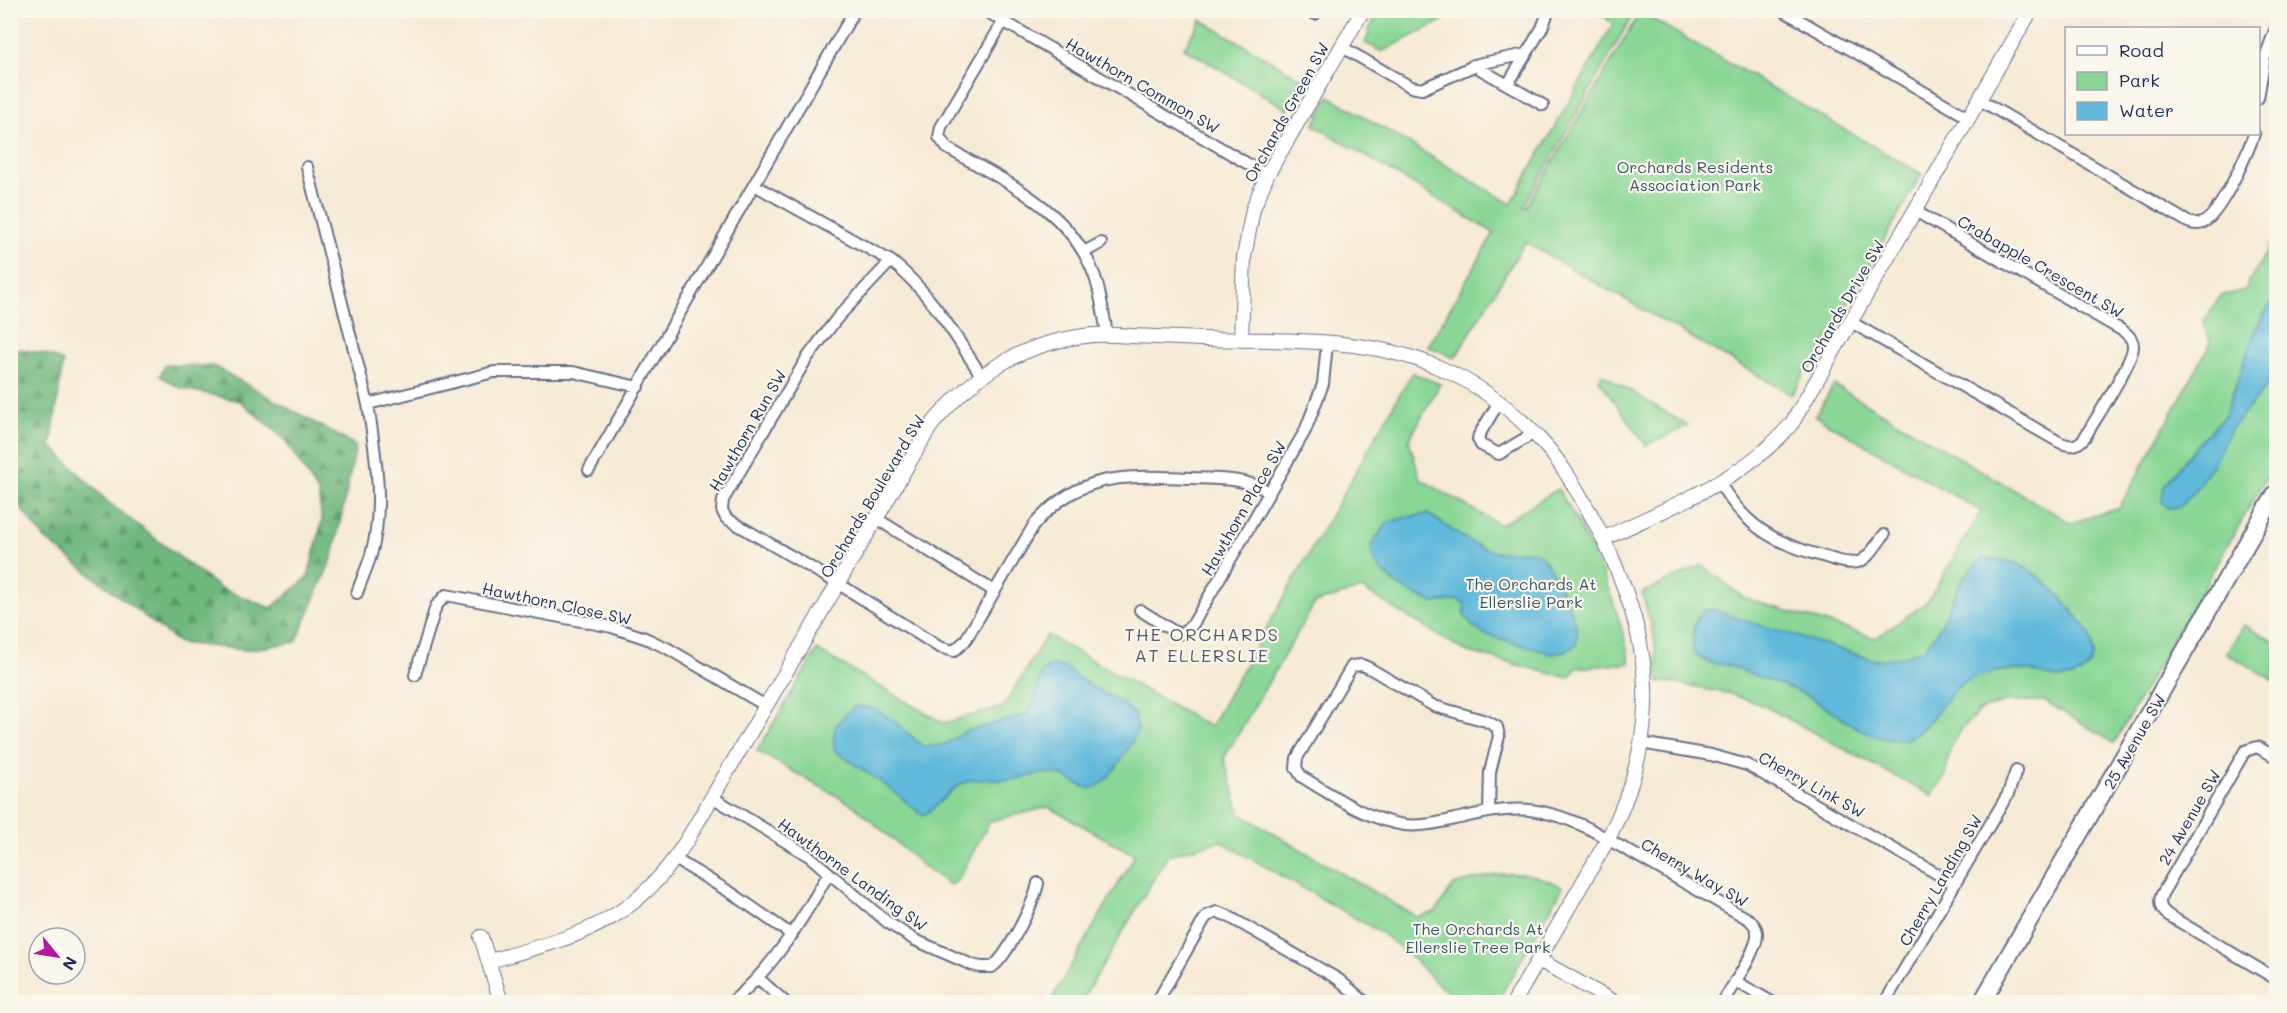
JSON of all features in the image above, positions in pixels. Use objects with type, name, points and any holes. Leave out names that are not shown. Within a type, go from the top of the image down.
[{"type":"main road","name":"25 Avenue SW","points":[[1986,998],[2277,493]]},
{"type":"street","points":[[590,470],[756,186],[855,10]]},
{"type":"street","name":"Hawthorn Common SW","points":[[984,10],[1268,175]]},
{"type":"street","points":[[1308,10],[1315,14],[1317,10]]},
{"type":"street","name":"Orchards Green SW","points":[[1241,340],[1244,257],[1253,209],[1268,175],[1363,10]]},
{"type":"street","points":[[1508,84],[1542,28],[1549,10]]},
{"type":"street","points":[[1782,10],[1969,118]]},
{"type":"street","name":"Orchards Drive SW","points":[[1603,539],[1719,482],[1759,456],[1792,423],[2031,10]]},
{"type":"street","points":[[1003,22],[941,127],[939,138],[946,148],[1039,202],[1062,225],[1083,252],[1098,287],[1107,335]]},
{"type":"street","points":[[2260,91],[2265,57],[2277,28]]},
{"type":"street","points":[[1342,47],[1411,87],[1422,89],[1473,65],[1526,54]]},
{"type":"street","points":[[1473,65],[1543,105]]},
{"type":"street","points":[[1980,100],[2194,224],[2203,223],[2215,211],[2244,159],[2254,135]]},
{"type":"street","points":[[307,167],[368,404],[377,462],[378,502],[372,553],[357,593]]},
{"type":"street","points":[[756,186],[891,261],[917,283],[933,302],[981,375]]},
{"type":"street","name":"Crabapple Crescent SW","points":[[1851,322],[2059,442],[2070,446],[2077,445],[2085,437],[2129,361],[2133,344],[2131,338],[2123,331],[1915,211]]},
{"type":"street","points":[[1083,252],[1101,243]]},
{"type":"street","name":"Hawthorn Run SW","points":[[891,261],[838,317],[807,358],[723,500],[722,506],[726,518],[949,651],[954,651],[965,641],[994,591]]},
{"type":"street","name":"Orchards Boulevard SW","points":[[489,961],[552,944],[601,923],[637,900],[664,874],[712,797],[930,427],[981,375],[1014,355],[1036,346],[1070,338],[1107,335],[1241,340],[1360,346],[1416,359],[1465,380],[1499,402],[1534,433],[1562,465],[1603,539],[1629,598],[1640,639],[1645,685],[1641,743],[1630,788],[1608,839],[1514,1002]]},
{"type":"street","name":"Hawthorn Place SW","points":[[1140,610],[1174,632],[1183,633],[1188,630],[1305,430],[1316,406],[1326,369],[1327,344]]},
{"type":"street","points":[[368,404],[494,372],[573,372],[638,387]]},
{"type":"street","points":[[1499,402],[1479,435],[1481,445],[1499,454],[1534,433]]},
{"type":"street","points":[[877,519],[994,591],[1025,539],[1046,511],[1057,502],[1087,486],[1122,477],[1155,477],[1230,480],[1254,484],[1269,492]]},
{"type":"street","points":[[1719,482],[1734,507],[1756,527],[1772,538],[1802,551],[1843,562],[1857,562],[1866,557],[1884,535]]},
{"type":"street","name":"Hawthorn Close SW","points":[[415,675],[436,606],[446,595],[612,627],[652,640],[766,706]]},
{"type":"street","points":[[1489,811],[1490,772],[1499,736],[1497,728],[1486,721],[1434,706],[1362,665],[1352,666],[1297,758],[1296,768],[1302,777],[1358,809],[1405,829],[1506,808],[1540,810],[1571,820],[1608,839]]},
{"type":"street","name":"Cherry Link SW","points":[[1641,743],[1718,756],[1747,765],[1956,884]]},
{"type":"street","name":"24 Avenue SW","points":[[2277,757],[2261,748],[2251,748],[2242,755],[2162,894],[2160,907],[2168,915],[2277,979]]},
{"type":"street","name":"Cherry Landing SW","points":[[1885,1002],[2008,794],[2016,771]]},
{"type":"street","name":"Hawthorne Landing SW","points":[[712,797],[785,840],[829,873],[887,922],[915,940],[948,956],[987,968],[997,963],[1002,957],[1032,903],[1038,883]]},
{"type":"street","name":"Cherry Way SW","points":[[1608,839],[1755,926],[1757,933],[1754,948],[1723,1002]]},
{"type":"street","points":[[675,859],[733,894],[792,936]]},
{"type":"street","points":[[732,1002],[758,978],[792,936],[829,873]]},
{"type":"street","points":[[1157,1002],[1204,920],[1207,916],[1217,912],[1338,979],[1359,1000]]},
{"type":"street","points":[[481,937],[501,1002]]},
{"type":"street","points":[[1539,960],[1614,1002]]},
{"type":"street","points":[[758,978],[785,1002]]},
{"type":"street","points":[[1735,981],[1772,1002]]},
{"type":"green space","points":[[1379,11],[1469,11],[1457,13],[1382,52],[1365,43],[1368,31]]},
{"type":"green space","name":"Orchards Residents Association Park","points":[[1598,11],[1635,11],[1524,206],[1526,208],[1640,12],[1922,174],[1809,371],[1806,370],[1792,395],[1525,242],[1455,358],[1428,346],[1494,233],[1314,125],[1329,96],[1511,204],[1613,24]]},
{"type":"green space","points":[[1201,20],[1304,80],[1287,109],[1184,48]]},
{"type":"green space","points":[[2276,234],[2276,461],[2114,743],[2045,701],[2009,701],[1980,710],[1960,731],[1950,747],[1946,775],[1932,796],[1766,707],[1731,694],[1667,682],[1659,683],[1654,636],[1642,593],[1702,565],[1744,598],[1876,638],[1928,601],[1981,511],[1815,416],[1834,385],[2071,523],[2119,508],[2211,343],[2203,323],[2220,296],[2245,290]]},
{"type":"green space","points":[[11,349],[38,352],[63,362],[51,446],[108,502],[220,588],[271,608],[308,577],[322,521],[318,492],[284,439],[240,401],[180,388],[160,376],[165,365],[214,366],[356,446],[333,556],[296,642],[246,650],[179,643],[45,539],[11,496]]},
{"type":"green space","points":[[1412,373],[1440,384],[1409,440],[1420,479],[1500,525],[1558,489],[1592,551],[1611,594],[1630,663],[1577,668],[1568,678],[1465,651],[1362,589],[1315,603],[1224,758],[1240,814],[1417,917],[1435,912],[1454,885],[1496,875],[1534,876],[1563,887],[1497,1002],[1462,1002],[1440,986],[1410,956],[1380,932],[1220,841],[1168,855],[1081,1002],[1050,1002],[1135,855],[1049,807],[990,821],[958,880],[951,885],[928,870],[853,805],[757,751],[817,650],[943,723],[1003,707],[1047,635],[1210,727]]},
{"type":"green space","points":[[1602,374],[1688,426],[1646,445],[1599,380]]},
{"type":"green space","points":[[2244,625],[2276,643],[2276,682],[2226,653]]},
{"type":"water","points":[[2276,295],[2276,363],[2268,384],[2231,429],[2212,465],[2192,494],[2179,507],[2169,508],[2162,502],[2164,486],[2225,415],[2257,326]]},
{"type":"water","points":[[1428,514],[1470,542],[1488,550],[1496,552],[1531,551],[1541,556],[1557,580],[1572,615],[1577,631],[1576,645],[1568,650],[1552,654],[1484,634],[1474,628],[1464,615],[1465,604],[1458,600],[1434,603],[1397,585],[1379,568],[1372,555],[1372,544],[1387,523]]},
{"type":"water","points":[[1982,558],[2025,567],[2060,596],[2089,633],[2093,644],[2093,654],[2087,669],[2072,677],[2062,678],[2031,671],[2011,670],[1973,678],[1950,695],[1919,732],[1910,738],[1901,740],[1874,736],[1803,694],[1727,665],[1708,662],[1693,651],[1695,622],[1703,612],[1710,610],[1875,660],[1903,657],[1925,648],[1939,629],[1962,579]]},
{"type":"water","points":[[1053,665],[1065,668],[1087,684],[1122,703],[1135,715],[1138,731],[1117,766],[1096,787],[1085,787],[1064,776],[1053,774],[1006,780],[980,779],[959,785],[922,815],[888,787],[835,751],[834,737],[837,725],[844,715],[856,706],[876,709],[924,747],[943,745],[967,731],[1025,715],[1035,702],[1038,682],[1043,671]]},
{"type":"district","name":"THE ORCHARDS AT ELLERSLIE","points":[[1202,644]]},
{"type":"park label","name":"The Orchards At Ellerslie Park","points":[[1531,592]]},
{"type":"park label","name":"The Orchards At Ellerslie Tree Park","points":[[1478,937]]}]
